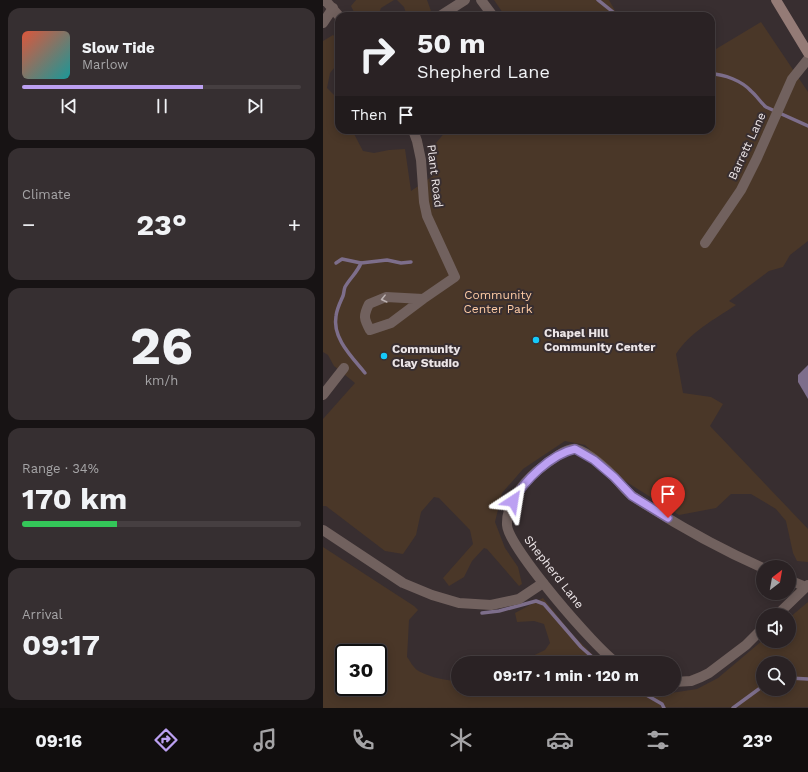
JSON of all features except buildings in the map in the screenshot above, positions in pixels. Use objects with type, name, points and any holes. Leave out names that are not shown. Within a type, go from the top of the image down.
[{"type":"main road","points":[[776,0],[808,54]]},
{"type":"street","points":[[325,0],[336,12]]},
{"type":"street","points":[[446,12],[465,0]]},
{"type":"street","points":[[481,0],[490,12]]},
{"type":"street","points":[[323,23],[335,13]]},
{"type":"street","name":"Barrett Lane","points":[[705,243],[741,190],[792,79],[808,59]]},
{"type":"street","name":"Plant Road","points":[[414,134],[421,160],[424,202],[427,216],[455,277],[391,323],[370,330],[364,319],[365,312],[369,304],[386,297],[423,299]]},
{"type":"street","points":[[323,395],[344,368]]},
{"type":"street","name":"Shepherd Lane","points":[[609,656],[543,583],[522,556],[513,541],[507,526],[508,512],[519,490],[537,472],[559,455],[568,450],[575,449],[594,460],[614,477],[632,496],[692,534],[756,565]]},
{"type":"street","points":[[323,530],[403,583],[432,595],[459,603],[491,605],[519,599],[543,583]]},
{"type":"street","points":[[784,608],[807,586],[796,582]]},
{"type":"street","points":[[681,681],[691,680],[709,673],[746,645],[756,635]]},
{"type":"green space","points":[[356,0],[394,0],[381,8],[380,12],[354,12],[351,6]]},
{"type":"green space","points":[[397,0],[427,0],[431,11],[406,12],[404,7]]},
{"type":"green space","points":[[494,0],[609,0],[616,12],[502,12]]},
{"type":"green space","name":"Community Center Park","points":[[761,22],[808,92],[808,241],[790,255],[783,267],[769,271],[729,301],[736,305],[711,321],[688,339],[682,346],[676,354],[683,393],[711,397],[723,404],[710,426],[808,529],[808,562],[797,561],[793,553],[786,521],[776,509],[751,494],[731,494],[716,508],[679,515],[617,476],[585,445],[565,441],[523,469],[502,493],[495,522],[505,548],[518,567],[522,584],[519,586],[487,549],[484,548],[472,561],[464,577],[449,586],[443,578],[473,544],[470,530],[439,498],[434,497],[421,512],[416,535],[403,554],[385,551],[326,506],[323,506],[323,419],[355,383],[334,366],[328,355],[323,352],[323,41],[333,35],[335,37],[335,67],[330,73],[327,88],[335,96],[335,134],[354,134],[363,151],[374,153],[405,149],[411,191],[433,176],[428,160],[430,150],[444,134],[715,134],[715,50]]},
{"type":"green space","points":[[323,547],[418,610],[409,620],[407,657],[417,670],[431,676],[451,680],[451,696],[681,696],[681,691],[697,689],[718,678],[756,646],[756,648],[796,648],[796,612],[808,602],[808,707],[323,708]]},
{"type":"green space","points":[[543,598],[572,634],[594,656],[533,656],[545,650],[550,643],[544,624],[534,621],[517,622],[515,613]]},
{"type":"shaded area","points":[[808,365],[808,399],[798,382],[798,375]]},
{"type":"waterway","points":[[598,0],[613,12]]},
{"type":"waterway","points":[[715,74],[738,81],[747,87],[766,107],[808,126]]},
{"type":"waterway","points":[[336,263],[342,259],[361,263]]},
{"type":"waterway","points":[[365,373],[344,347],[337,332],[336,313],[345,287],[358,270],[361,263],[387,260],[401,263],[411,262]]},
{"type":"waterway","points":[[482,613],[499,611],[536,601],[544,604],[581,647],[591,656]]},
{"type":"waterway","points":[[796,678],[808,679]]},
{"type":"waterway","points":[[733,708],[756,691]]},
{"type":"waterway","points":[[648,696],[662,704],[664,708]]},
{"type":"place","name":"Chapel Hill Community Center","points":[[536,340]]},
{"type":"place","name":"Community Clay Studio","points":[[384,356]]},
{"type":"route","points":[[513,501],[519,490],[537,472],[559,455],[568,450],[575,449],[594,460],[614,477],[632,496],[668,518]]}]
